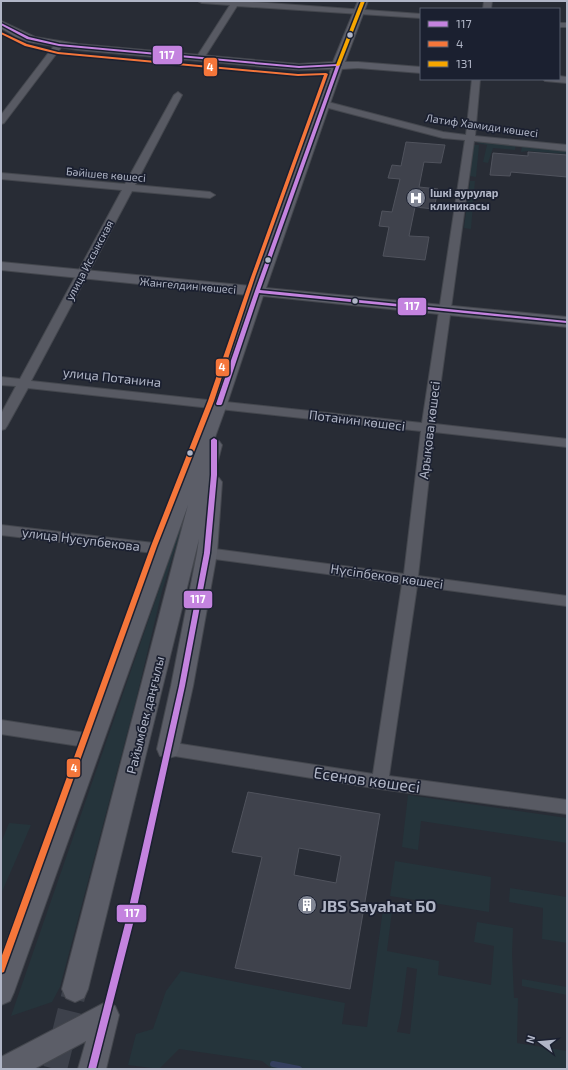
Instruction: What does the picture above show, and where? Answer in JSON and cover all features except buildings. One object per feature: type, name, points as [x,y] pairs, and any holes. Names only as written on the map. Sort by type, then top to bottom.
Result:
[{"type":"main road","name":"Райымбек даңғылы","points":[[1,992],[162,549],[220,404],[257,291],[338,65],[363,1]]},
{"type":"main road","points":[[1,24],[20,35],[58,45],[299,67],[338,65],[420,70]]},
{"type":"main road","points":[[299,67],[324,74],[332,82]]},
{"type":"main road","name":"Жангелдин көшесі","points":[[1,266],[567,322]]},
{"type":"main road","name":"Райымбек даңғылы","points":[[75,989],[214,440],[220,404]]},
{"type":"main road","name":"Райымбек даңғылы","points":[[168,749],[182,686],[207,553],[214,475],[214,440]]},
{"type":"main road","points":[[7,1069],[106,1015],[92,1069]]},
{"type":"street","points":[[202,1],[235,2],[420,16]]},
{"type":"street","points":[[200,58],[235,2]]},
{"type":"street","points":[[1,121],[58,45]]},
{"type":"street","name":"Арықова көшесі","points":[[380,782],[410,579],[428,428],[470,138],[476,80]]},
{"type":"street","name":"улица Иссыкская","points":[[1,426],[178,95]]},
{"type":"street","points":[[1,103],[15,102]]},
{"type":"street","name":"Латиф Хамиди көшесі","points":[[324,104],[436,133],[567,148]]},
{"type":"street","name":"Бәйішев көшесі","points":[[1,176],[210,195]]},
{"type":"street","name":"улица Потанина","points":[[1,381],[220,404]]},
{"type":"street","name":"Потанин көшесі","points":[[220,404],[567,443]]},
{"type":"street","name":"улица Нусупбекова","points":[[1,530],[162,549]]},
{"type":"street","name":"Нүсіпбеков көшесі","points":[[207,553],[567,601]]},
{"type":"street","points":[[1,727],[92,741]]},
{"type":"street","name":"Есенов көшесі","points":[[168,749],[380,782],[567,807]]},
{"type":"shaded area","points":[[478,141],[516,144],[515,150],[493,148],[488,163],[483,162],[487,145],[477,143]]},
{"type":"shaded area","points":[[474,145],[479,145],[476,177],[470,176]]},
{"type":"shaded area","points":[[522,146],[567,149],[567,154],[528,151],[521,152]]},
{"type":"shaded area","points":[[470,181],[475,181],[471,229],[464,228]]},
{"type":"shaded area","points":[[194,482],[196,482],[162,591],[136,700],[60,987],[52,1002],[11,1016],[159,590]]},
{"type":"shaded area","points":[[408,795],[567,818],[567,843],[421,821],[418,850],[402,847]]},
{"type":"shaded area","points":[[9,823],[31,825],[1,894],[1,843]]},
{"type":"shaded area","points":[[395,861],[491,877],[489,912],[390,896]]},
{"type":"shaded area","points":[[510,888],[567,897],[567,943],[542,939],[543,908],[509,902]]},
{"type":"shaded area","points":[[383,909],[392,911],[387,951],[439,961],[438,975],[491,985],[494,946],[474,942],[477,922],[513,928],[512,954],[514,998],[518,998],[517,1043],[567,1051],[567,1069],[272,1069],[262,1061],[179,1049],[159,1069],[128,1065],[136,1034],[153,1029],[166,991],[181,971],[345,1003],[342,1024],[367,1027]],"holes":[[[407,967],[417,969],[410,1034],[397,1032],[401,1014]]]},
{"type":"shaded area","points":[[522,979],[567,987],[567,995],[522,986]]},
{"type":"waterway","points":[[273,1064],[299,1069]]},
{"type":"tunnel","points":[[55,1069],[75,989]]},
{"type":"transit line","name":"131","points":[[338,65],[363,1]]},
{"type":"transit line","name":"117","points":[[1,24],[28,38],[59,45],[299,67],[338,65]]},
{"type":"transit line","name":"4","points":[[1,33],[26,45],[58,53],[298,75],[326,74],[253,277],[211,401],[154,546],[1,969]]},
{"type":"transit line","name":"117","points":[[219,404],[261,280],[338,65]]},
{"type":"transit line","name":"117","points":[[257,291],[567,322]]},
{"type":"transit line","name":"117","points":[[92,1069],[131,916],[182,686],[207,553],[214,475],[214,440]]},
{"type":"place","name":"Ішкі аурулар клиникасы","points":[[416,198]]},
{"type":"place","name":"JBS Sayahat БО","points":[[307,905]]}]
